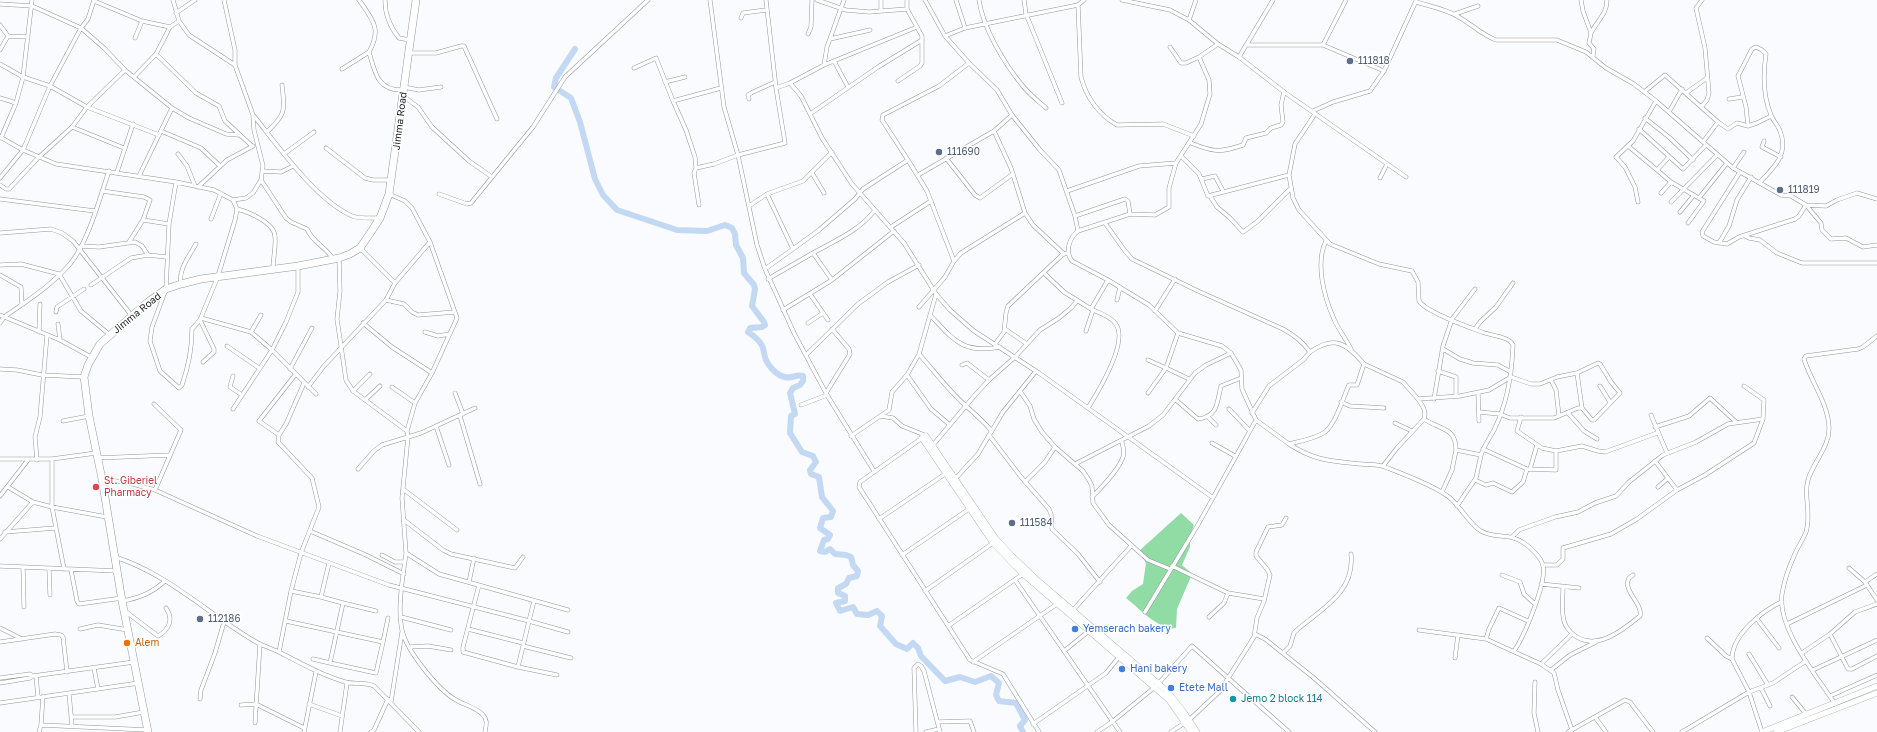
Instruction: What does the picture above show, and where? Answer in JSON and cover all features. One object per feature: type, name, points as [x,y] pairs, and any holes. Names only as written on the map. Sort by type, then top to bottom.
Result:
[{"type":"highway","name":"Jimma Road","points":[[148,731],[124,610],[102,479],[96,456],[89,416],[84,377],[91,357],[100,344],[166,289],[180,284],[218,276],[273,270],[336,258],[360,248],[380,218],[389,194],[410,53],[416,0]]},
{"type":"street","points":[[2,0],[0,4],[32,6],[81,28],[126,70],[172,108],[189,118],[226,134],[238,135]]},
{"type":"street","points":[[32,0],[23,77],[16,103],[1,137],[38,158],[56,164],[176,182],[221,193],[233,200],[237,209],[218,276],[200,319],[192,329],[193,338],[188,365],[182,386],[178,387],[160,371],[150,341],[152,327],[166,289],[166,257],[169,224],[176,182]]},
{"type":"street","points":[[1,175],[23,150],[50,86],[81,28],[88,19],[94,0],[142,21],[170,27]]},
{"type":"street","points":[[173,0],[179,21],[189,35],[235,65]]},
{"type":"street","points":[[176,13],[195,0]]},
{"type":"street","points":[[224,0],[235,50],[235,65],[253,115],[254,130],[258,143],[262,171],[261,180],[250,196],[233,200]]},
{"type":"street","points":[[342,69],[369,52],[375,40],[376,32],[370,17],[359,0]]},
{"type":"street","points":[[385,0],[385,10],[396,34],[400,38],[411,40]]},
{"type":"street","points":[[439,194],[469,204],[533,127],[565,77],[648,0]]},
{"type":"street","points":[[710,0],[724,108],[738,155],[764,269],[826,394],[874,471]]},
{"type":"street","points":[[696,168],[785,143],[775,82],[766,0]]},
{"type":"street","points":[[808,34],[811,27],[812,0]]},
{"type":"street","points":[[817,0],[840,8],[869,12],[907,9]]},
{"type":"street","points":[[824,65],[830,39],[844,0]]},
{"type":"street","points":[[881,0],[881,11]]},
{"type":"street","points":[[898,81],[921,65],[922,36],[907,9],[907,0]]},
{"type":"street","points":[[925,0],[945,36],[968,63],[997,90],[1012,115],[1040,150],[1059,170],[1067,190],[1078,231]]},
{"type":"street","points":[[956,0],[965,28]]},
{"type":"street","points":[[979,0],[986,23],[1002,57],[1022,86],[1046,108]]},
{"type":"street","points":[[1024,0],[1026,14],[1062,103]]},
{"type":"street","points":[[945,36],[965,28],[986,23],[1078,5],[1084,0]]},
{"type":"street","points":[[1122,0],[1170,10],[1189,20],[1218,44],[1239,56],[1284,92],[1406,177]]},
{"type":"street","points":[[1189,20],[1196,0]]},
{"type":"street","points":[[1239,56],[1273,0]]},
{"type":"street","points":[[1323,45],[1346,0]]},
{"type":"street","points":[[1581,0],[1583,11],[1591,33]]},
{"type":"street","points":[[1593,56],[1594,49],[1589,43],[1591,33],[1595,24],[1602,18],[1607,9],[1607,0]]},
{"type":"street","points":[[1701,107],[1708,96],[1705,48],[1696,8],[1702,0]]},
{"type":"street","points":[[1457,506],[1475,480],[1481,455],[1500,414],[1511,374],[1512,343],[1509,340],[1475,329],[1426,308],[1420,303],[1418,298],[1418,282],[1412,271],[1379,264],[1326,241],[1299,210],[1291,188],[1289,175],[1295,144],[1314,112],[1333,102],[1370,91],[1384,71],[1416,1],[1455,14],[1490,38],[1496,40],[1557,40],[1586,52],[1593,56],[1606,68],[1656,101],[1733,168],[1781,195],[1791,196],[1806,205],[1820,222],[1822,230],[1831,239],[1846,238],[1863,247],[1877,245]]},
{"type":"street","points":[[1078,5],[1081,77],[1094,105],[1117,125],[1163,124],[1194,136]]},
{"type":"street","points":[[1455,14],[1478,6]]},
{"type":"street","points":[[742,18],[743,13],[766,10]]},
{"type":"street","points":[[135,38],[142,21]]},
{"type":"street","points":[[134,76],[156,54],[170,27],[179,21]]},
{"type":"street","points":[[0,25],[8,36]]},
{"type":"street","points":[[776,88],[790,83],[824,65],[916,27]]},
{"type":"street","points":[[830,39],[870,30]]},
{"type":"street","points":[[8,36],[28,37]]},
{"type":"street","points":[[0,50],[8,36]]},
{"type":"street","points":[[810,114],[848,87],[922,40]]},
{"type":"street","points":[[1170,46],[1181,63],[1186,63],[1199,57],[1218,44]]},
{"type":"street","points":[[1246,45],[1323,45],[1384,71]]},
{"type":"street","points":[[410,53],[430,54],[464,46],[497,119]]},
{"type":"street","points":[[1748,126],[1738,76],[1752,49],[1759,48],[1766,54],[1764,83],[1771,116],[1780,131],[1783,143],[1781,157],[1760,182]]},
{"type":"street","points":[[369,52],[376,74],[383,85],[393,90],[404,91],[441,87]]},
{"type":"street","points":[[156,54],[196,92],[219,106],[225,120],[238,135],[252,146]]},
{"type":"street","points":[[996,344],[1005,329],[1008,306],[1066,253],[1078,231],[1130,214],[1150,216],[1169,207],[1169,188],[1176,163],[1191,143],[1207,109],[1210,94],[1209,80],[1199,57]]},
{"type":"street","points":[[634,68],[656,58],[686,130],[694,157],[696,168],[694,173],[699,205]]},
{"type":"street","points":[[834,61],[848,87]]},
{"type":"street","points":[[954,261],[931,201],[918,175],[882,120],[883,115],[939,86],[968,63]]},
{"type":"street","points":[[0,64],[23,77],[50,86],[87,107],[200,148],[220,166]]},
{"type":"street","points":[[0,185],[6,189],[9,189],[38,158],[72,127],[87,107],[126,70]]},
{"type":"street","points":[[1644,92],[1665,75],[1728,129],[1737,123],[1748,126],[1771,116]]},
{"type":"street","points":[[665,82],[685,77]]},
{"type":"street","points":[[1686,93],[1707,78]]},
{"type":"street","points":[[749,99],[748,95],[750,93],[775,82]]},
{"type":"street","points":[[790,83],[801,96],[822,138],[852,184],[893,229],[919,265],[935,293],[974,331],[1016,357],[1212,497]]},
{"type":"street","points":[[267,132],[279,120],[283,112],[284,104],[282,85]]},
{"type":"street","points":[[673,101],[721,88]]},
{"type":"street","points":[[1669,112],[1682,89]]},
{"type":"street","points":[[404,91],[418,107],[432,128],[469,160],[492,177]]},
{"type":"street","points":[[1191,143],[1211,151],[1231,149],[1243,145],[1246,138],[1266,133],[1271,128],[1281,125],[1283,122],[1281,105],[1284,92]]},
{"type":"street","points":[[1729,98],[1743,97]]},
{"type":"street","points":[[0,98],[16,103]]},
{"type":"street","points":[[1638,202],[1635,187],[1625,168],[1616,157],[1633,141],[1656,101]]},
{"type":"street","points":[[139,176],[172,108]]},
{"type":"street","points":[[253,115],[293,166],[317,191],[345,212],[358,217],[380,218]]},
{"type":"street","points":[[918,175],[994,131],[1012,115]]},
{"type":"street","points":[[1645,118],[1670,138],[1693,160]]},
{"type":"street","points":[[1703,142],[1718,122]]},
{"type":"street","points":[[117,172],[133,124]]},
{"type":"street","points":[[72,127],[124,148]]},
{"type":"street","points":[[1639,129],[1683,169],[1706,145]]},
{"type":"street","points":[[994,131],[1013,174],[1025,213],[1033,225],[1066,253],[1072,261],[1120,287],[1155,311],[1178,333],[1222,346],[1231,353],[1238,363],[1242,389],[1256,420],[1305,455],[1320,459],[1383,466],[1442,492],[1451,499],[1481,532],[1489,535],[1512,537],[1524,543],[1543,565],[1557,566],[1563,558],[1563,548],[1611,534],[1638,519],[1677,490],[1705,476],[1754,442],[1763,419],[1764,400],[1744,386]]},
{"type":"street","points":[[284,154],[314,132]]},
{"type":"street","points":[[1764,142],[1762,147],[1781,157]]},
{"type":"street","points":[[196,186],[220,166],[258,143]]},
{"type":"street","points":[[1628,146],[1671,182],[1704,202],[1688,223]]},
{"type":"street","points":[[326,148],[365,178],[373,180],[392,180]]},
{"type":"street","points":[[749,206],[768,194],[803,181],[832,152]]},
{"type":"street","points":[[1733,168],[1744,152]]},
{"type":"street","points":[[178,154],[187,166],[196,186]]},
{"type":"street","points":[[1671,202],[1717,155]]},
{"type":"street","points":[[1182,157],[1202,179],[1206,194],[1210,196],[1217,207],[1243,232],[1258,220],[1291,188]]},
{"type":"street","points":[[1657,170],[1669,157]]},
{"type":"street","points":[[946,158],[975,195],[980,198],[1013,174]]},
{"type":"street","points":[[764,269],[819,230],[874,181],[908,160]]},
{"type":"street","points":[[1067,190],[1139,166],[1176,163]]},
{"type":"street","points":[[1699,198],[1706,187],[1727,163]]},
{"type":"street","points":[[1380,178],[1387,164]]},
{"type":"street","points":[[262,171],[281,172],[293,166]]},
{"type":"street","points":[[0,322],[2,316],[38,294],[71,264],[80,248],[109,171]]},
{"type":"street","points":[[1740,172],[1702,232],[1703,236],[1719,243],[1727,244],[1745,236],[1794,219],[1799,216],[1806,205]]},
{"type":"street","points":[[812,173],[824,193]]},
{"type":"street","points":[[1210,196],[1223,191],[1289,175]]},
{"type":"street","points":[[1202,179],[1215,176],[1223,191]]},
{"type":"street","points":[[1719,243],[1729,226],[1737,200],[1751,177]]},
{"type":"street","points":[[261,180],[286,218],[291,222],[307,229],[312,238],[326,248],[336,258],[340,292],[337,319],[346,380],[353,391],[407,431]]},
{"type":"street","points":[[1661,193],[1671,182]]},
{"type":"street","points":[[102,191],[144,197],[150,200],[143,220],[128,242]]},
{"type":"street","points":[[211,219],[221,193]]},
{"type":"street","points":[[1806,205],[1826,206],[1837,200],[1857,193],[1877,199]]},
{"type":"street","points":[[371,732],[374,730],[390,700],[402,631],[402,589],[406,554],[403,489],[408,437],[407,431],[415,403],[432,373],[457,320],[430,242],[409,205],[389,194]]},
{"type":"street","points":[[768,194],[793,249]]},
{"type":"street","points":[[1680,212],[1694,195]]},
{"type":"street","points":[[0,199],[95,211]]},
{"type":"street","points":[[1075,216],[1125,199],[1128,201],[1130,214]]},
{"type":"street","points":[[783,310],[832,280],[893,229],[931,201]]},
{"type":"street","points":[[237,209],[250,212],[272,227],[276,237],[273,270]]},
{"type":"street","points":[[768,279],[854,231],[868,219],[875,210]]},
{"type":"street","points":[[919,307],[935,293],[946,277],[954,261],[970,246],[1025,213]]},
{"type":"street","points":[[143,220],[169,224]]},
{"type":"street","points":[[1105,223],[1132,259],[1283,329],[1295,336],[1310,352]]},
{"type":"street","points":[[0,233],[51,229],[62,233],[80,248],[101,278],[132,316]]},
{"type":"street","points":[[1745,236],[1760,240],[1777,253],[1802,263],[1876,263],[1877,268]]},
{"type":"street","points":[[1326,241],[1322,253],[1324,287],[1334,320],[1352,350],[1364,364],[1404,382],[1418,399],[1424,408],[1426,415],[1383,466]]},
{"type":"street","points":[[80,248],[99,247],[128,242],[139,244],[148,254]]},
{"type":"street","points":[[308,388],[324,366],[386,300],[395,283],[430,242]]},
{"type":"street","points":[[180,284],[179,278],[181,271],[196,244]]},
{"type":"street","points":[[360,248],[395,283]]},
{"type":"street","points":[[814,253],[832,280]]},
{"type":"street","points":[[91,286],[131,258],[148,254],[166,257]]},
{"type":"street","points":[[0,265],[21,264],[60,274],[81,312],[110,335]]},
{"type":"street","points":[[806,355],[853,308],[872,293],[919,265]]},
{"type":"street","points":[[233,409],[272,350],[297,297],[298,266]]},
{"type":"street","points":[[1044,273],[1064,292],[1077,301],[1111,319],[1116,324],[1119,333],[1117,345],[1108,371],[1088,408]]},
{"type":"street","points":[[0,275],[21,287],[22,305]]},
{"type":"street","points":[[1155,311],[1174,279]]},
{"type":"street","points":[[1086,331],[1092,310],[1108,280]]},
{"type":"street","points":[[1475,329],[1480,322],[1496,307],[1513,283]]},
{"type":"street","points":[[1118,300],[1120,287]]},
{"type":"street","points":[[1434,399],[1443,349],[1452,320],[1476,289]]},
{"type":"street","points":[[56,312],[57,307],[84,290]]},
{"type":"street","points":[[851,436],[889,409],[892,392],[907,375],[919,354],[935,293]]},
{"type":"street","points":[[810,294],[828,320]]},
{"type":"street","points":[[386,300],[404,304],[412,312],[418,315],[455,312]]},
{"type":"street","points":[[933,445],[989,380],[1016,357],[1040,330],[1059,318],[1077,301]]},
{"type":"street","points":[[39,332],[40,304]]},
{"type":"street","points":[[808,323],[823,313]]},
{"type":"street","points":[[251,332],[262,315]]},
{"type":"street","points":[[930,315],[953,340],[962,345],[984,349],[1001,347]]},
{"type":"street","points":[[2,316],[60,340],[91,357]]},
{"type":"street","points":[[200,319],[251,332],[272,350],[295,375],[316,394]]},
{"type":"street","points":[[200,319],[214,349],[214,352],[203,362]]},
{"type":"street","points":[[363,323],[392,347],[432,373]]},
{"type":"street","points":[[58,324],[60,340]]},
{"type":"street","points":[[290,369],[312,328]]},
{"type":"street","points":[[801,405],[826,394],[850,354],[849,350],[832,329]]},
{"type":"street","points":[[1005,329],[1027,344]]},
{"type":"street","points":[[425,332],[438,336],[450,334]]},
{"type":"street","points":[[1148,394],[1166,368],[1178,333]]},
{"type":"street","points":[[37,460],[35,437],[40,417],[42,375],[47,335]]},
{"type":"street","points":[[1837,709],[1834,702],[1792,639],[1781,602],[1782,593],[1794,556],[1803,538],[1809,520],[1807,482],[1826,444],[1829,428],[1825,408],[1811,378],[1804,358],[1819,354],[1858,349],[1877,336]]},
{"type":"street","points":[[1252,413],[1269,386],[1310,352],[1330,342],[1341,344],[1352,350]]},
{"type":"street","points":[[228,346],[260,368]]},
{"type":"street","points":[[1443,349],[1460,359],[1473,363],[1498,365],[1511,374],[1536,385],[1557,377],[1577,373],[1596,364],[1600,364],[1611,382],[1620,392],[1594,420],[1592,420],[1582,408],[1577,373]]},
{"type":"street","points":[[1075,464],[1122,442],[1149,426],[1163,415],[1176,400],[1189,379],[1206,366],[1231,353]]},
{"type":"street","points":[[919,354],[966,406],[978,415],[991,430]]},
{"type":"street","points":[[1148,360],[1189,379]]},
{"type":"street","points":[[962,365],[968,363],[989,380]]},
{"type":"street","points":[[1289,444],[1314,437],[1325,432],[1332,424],[1349,385],[1357,385],[1364,364]]},
{"type":"street","points":[[0,369],[17,370],[42,375],[84,377]]},
{"type":"street","points":[[956,478],[978,454],[991,430],[1009,403],[1020,392],[1036,371]]},
{"type":"street","points":[[1438,371],[1456,377],[1456,396]]},
{"type":"street","points":[[353,391],[370,374]]},
{"type":"street","points":[[1418,399],[1434,399],[1489,390],[1511,374]]},
{"type":"street","points":[[279,435],[259,421],[295,375]]},
{"type":"street","points":[[907,375],[931,409],[950,425]]},
{"type":"street","points":[[233,376],[230,387],[242,395]]},
{"type":"street","points":[[1176,400],[1198,419],[1207,416],[1212,414],[1219,403],[1221,386],[1241,378]]},
{"type":"street","points":[[1552,380],[1556,390],[1559,416]]},
{"type":"street","points":[[279,652],[291,591],[301,553],[318,507],[312,478],[278,442],[279,435],[286,424],[304,383]]},
{"type":"street","points":[[366,400],[380,386]]},
{"type":"street","points":[[1600,386],[1610,402]]},
{"type":"street","points":[[392,387],[415,403]]},
{"type":"street","points":[[455,392],[480,484]]},
{"type":"street","points":[[1020,392],[1030,406],[1037,426],[1055,447],[1075,464],[1089,480],[1093,489],[1093,503],[1109,525],[1131,546],[1151,562],[1171,568],[1228,593],[1264,600]]},
{"type":"street","points":[[1478,392],[1479,421]]},
{"type":"street","points":[[1655,427],[1689,416],[1710,398],[1736,422]]},
{"type":"street","points":[[1341,402],[1350,406],[1384,408]]},
{"type":"street","points":[[154,404],[180,429],[155,490]]},
{"type":"street","points":[[358,469],[374,451],[382,445],[436,426],[475,408]]},
{"type":"street","points":[[1479,412],[1500,414],[1510,418],[1559,416],[1578,408],[1582,408]]},
{"type":"street","points":[[1229,409],[1249,430]]},
{"type":"street","points":[[1568,413],[1584,430],[1597,439]]},
{"type":"street","points":[[1651,415],[1657,433],[1667,453]]},
{"type":"street","points":[[63,421],[89,416]]},
{"type":"street","points":[[881,416],[893,418],[902,426],[923,436],[933,445],[956,478],[993,543],[1023,574],[1057,604],[1081,620],[1179,704],[1191,732]]},
{"type":"street","points":[[1207,416],[1216,425]]},
{"type":"street","points":[[1521,417],[1517,431],[1537,445],[1556,451],[1582,446],[1606,452],[1657,433]]},
{"type":"street","points":[[1424,419],[1453,434],[1456,439],[1456,450],[1452,470],[1442,492]]},
{"type":"street","points":[[1512,537],[1519,530],[1555,517],[1578,512],[1595,503],[1616,496],[1654,461],[1667,453],[1696,442],[1728,424],[1763,419]]},
{"type":"street","points":[[1145,612],[1199,523],[1249,430],[1256,420]]},
{"type":"street","points":[[1395,423],[1412,431]]},
{"type":"street","points":[[436,426],[448,465]]},
{"type":"street","points":[[989,435],[1025,482],[1049,509],[1052,528],[1078,554],[1100,582]]},
{"type":"street","points":[[923,436],[874,471],[858,485],[972,662],[1003,674],[1039,732]]},
{"type":"street","points":[[923,436],[945,474],[970,510],[988,532],[1012,556],[1073,610],[1090,631],[1119,657],[1157,685]]},
{"type":"street","points":[[1092,498],[1105,484],[1122,459],[1124,451],[1122,442]]},
{"type":"street","points":[[1212,443],[1236,456]]},
{"type":"street","points":[[1475,480],[1486,485],[1493,483],[1512,492],[1523,482],[1537,445]]},
{"type":"street","points":[[1025,482],[1045,462],[1055,447]]},
{"type":"street","points":[[1456,450],[1481,455]]},
{"type":"street","points":[[1483,450],[1528,469],[1556,470],[1556,451]]},
{"type":"street","points":[[0,459],[52,460],[96,456],[170,455]]},
{"type":"street","points":[[0,496],[28,460]]},
{"type":"street","points":[[52,460],[52,507],[64,569]]},
{"type":"street","points":[[1654,461],[1677,490]]},
{"type":"street","points":[[879,519],[945,474]]},
{"type":"street","points":[[102,479],[129,483],[155,490],[257,536],[402,589],[568,632]]},
{"type":"street","points":[[1658,487],[1667,479]]},
{"type":"street","points":[[8,487],[32,502],[108,517]]},
{"type":"street","points":[[403,489],[456,530]]},
{"type":"street","points":[[0,539],[32,502]]},
{"type":"street","points":[[902,555],[970,510]]},
{"type":"street","points":[[1171,732],[1187,721],[1220,691],[1255,634],[1257,618],[1268,584],[1269,572],[1256,556],[1256,552],[1268,527],[1282,525],[1286,518]]},
{"type":"street","points":[[404,520],[447,552],[515,568],[524,557]]},
{"type":"street","points":[[5,532],[56,528]]},
{"type":"street","points":[[310,531],[366,555],[404,574]]},
{"type":"street","points":[[925,591],[993,543]]},
{"type":"street","points":[[1073,610],[1100,582],[1131,546]]},
{"type":"street","points":[[406,554],[440,574],[568,610]]},
{"type":"street","points":[[1283,653],[1290,646],[1298,629],[1324,610],[1345,585],[1352,568],[1351,554]]},
{"type":"street","points":[[382,555],[395,562],[405,562]]},
{"type":"street","points":[[115,557],[131,562],[165,581],[224,622],[260,644],[279,652],[316,672],[347,683],[365,682],[374,686],[390,700],[419,732]]},
{"type":"street","points":[[469,582],[474,558]]},
{"type":"street","points":[[322,597],[329,563]]},
{"type":"street","points":[[1514,651],[1536,604],[1541,584],[1543,565]]},
{"type":"street","points":[[0,566],[117,571]]},
{"type":"street","points":[[23,567],[24,607]]},
{"type":"street","points":[[1849,568],[1866,584],[1877,600]]},
{"type":"street","points":[[49,569],[50,595]]},
{"type":"street","points":[[71,570],[77,601],[79,604],[140,597],[158,588],[165,581]]},
{"type":"street","points":[[948,626],[1023,574]]},
{"type":"street","points":[[1787,624],[1866,584],[1877,574]]},
{"type":"street","points":[[1551,670],[1570,656],[1618,632],[1640,616],[1639,608],[1627,585],[1629,578],[1633,575]]},
{"type":"street","points":[[1502,576],[1520,582],[1524,594],[1536,604]]},
{"type":"street","points":[[1016,580],[1087,686],[1120,732]]},
{"type":"street","points":[[1541,584],[1578,588]]},
{"type":"street","points":[[479,585],[462,650],[465,654],[557,675]]},
{"type":"street","points":[[1563,587],[1564,622],[1572,634],[1578,638],[1589,641],[1598,641]]},
{"type":"street","points":[[291,591],[322,597],[376,611]]},
{"type":"street","points":[[1209,617],[1224,603],[1228,593]]},
{"type":"street","points":[[518,667],[534,601]]},
{"type":"street","points":[[1732,659],[1736,642],[1757,619],[1772,606],[1781,602]]},
{"type":"street","points":[[330,662],[343,603]]},
{"type":"street","points":[[972,662],[1057,604]]},
{"type":"street","points":[[1802,653],[1830,634],[1855,612],[1877,604]]},
{"type":"street","points":[[124,610],[158,636],[167,629],[170,621],[170,615],[166,608]]},
{"type":"street","points":[[1486,639],[1499,608],[1528,621]]},
{"type":"street","points":[[401,617],[451,630]]},
{"type":"street","points":[[313,659],[376,673],[388,618]]},
{"type":"street","points":[[1757,619],[1779,648]]},
{"type":"street","points":[[286,621],[383,642]]},
{"type":"street","points":[[200,699],[224,622]]},
{"type":"street","points":[[80,628],[98,625],[128,630]]},
{"type":"street","points":[[0,628],[22,639]]},
{"type":"street","points":[[468,629],[571,658]]},
{"type":"street","points":[[1419,630],[1486,639],[1514,651],[1551,670],[1554,673],[1570,731],[1625,700],[1630,702],[1653,732]]},
{"type":"street","points":[[402,631],[410,647],[441,689],[455,700],[483,714],[486,722],[485,732]]},
{"type":"street","points":[[1064,651],[1090,631]]},
{"type":"street","points":[[0,642],[55,634],[62,635],[67,672]]},
{"type":"street","points":[[1255,634],[1265,639],[1283,653],[1375,732]]},
{"type":"street","points":[[1541,664],[1572,634]]},
{"type":"street","points":[[1830,634],[1850,669],[1877,656]]},
{"type":"street","points":[[1455,658],[1458,635]]},
{"type":"street","points":[[1707,638],[1726,656],[1732,659],[1749,692],[1762,732],[1877,686]]},
{"type":"street","points":[[1813,670],[1842,655],[1877,640]]},
{"type":"street","points":[[255,723],[260,644]]},
{"type":"street","points":[[410,647],[428,646],[451,650]]},
{"type":"street","points":[[1097,732],[1112,722],[1157,685],[1192,646],[1289,732]]},
{"type":"street","points":[[1749,654],[1768,685]]},
{"type":"street","points":[[1033,724],[1106,673],[1119,657]]},
{"type":"street","points":[[1682,732],[1749,692],[1768,685],[1806,661]]},
{"type":"street","points":[[0,683],[35,676],[134,662]]},
{"type":"street","points":[[916,732],[914,668],[916,665],[920,664],[924,671],[938,722],[939,731],[926,732]]},
{"type":"street","points":[[94,668],[98,689]]},
{"type":"street","points":[[241,705],[256,704],[304,730],[316,672]]},
{"type":"street","points":[[0,678],[30,674],[35,676]]},
{"type":"street","points":[[1830,696],[1877,675]]},
{"type":"street","points":[[35,676],[38,697]]},
{"type":"street","points":[[1535,682],[1535,718],[1538,732]]},
{"type":"street","points":[[0,703],[139,683]]},
{"type":"street","points":[[340,732],[347,683]]},
{"type":"street","points":[[1761,688],[1770,706]]},
{"type":"street","points":[[69,693],[71,717],[69,732]]},
{"type":"street","points":[[1776,732],[1877,693]]},
{"type":"street","points":[[39,732],[41,725],[43,696]]},
{"type":"street","points":[[1792,697],[1806,714]]},
{"type":"street","points":[[309,704],[342,716]]},
{"type":"street","points":[[71,717],[115,717],[144,712]]},
{"type":"street","points":[[1595,716],[1606,732]]},
{"type":"street","points":[[938,722],[970,721],[974,732]]},
{"type":"street","points":[[1187,721],[1197,732]]},
{"type":"street","points":[[41,725],[148,731]]},
{"type":"green space","points":[[1181,513],[1194,525],[1190,536],[1190,547],[1182,565],[1192,574],[1177,609],[1176,628],[1169,628],[1156,622],[1126,598],[1132,591],[1143,584],[1146,563],[1139,551]]},
{"type":"waterway","points":[[575,49],[556,78],[554,87],[571,98],[580,122],[595,179],[603,195],[617,210],[677,230],[707,231],[725,225],[732,228],[735,234],[736,245],[743,258],[744,273],[754,285],[755,289],[752,306],[765,325],[762,327],[750,328],[748,332],[761,343],[766,360],[770,367],[776,372],[787,377],[803,376],[803,381],[800,385],[793,388],[790,393],[795,414],[791,416],[790,433],[802,452],[813,456],[816,462],[810,470],[811,474],[819,477],[822,497],[833,511],[831,517],[823,518],[820,528],[830,535],[828,539],[824,540],[820,551],[825,552],[830,549],[835,554],[851,557],[853,565],[858,571],[857,576],[849,578],[846,584],[838,588],[838,593],[845,596],[845,601],[836,603],[840,611],[853,607],[857,614],[868,615],[877,611],[882,616],[880,626],[896,644],[907,649],[913,643],[918,648],[921,656],[945,681],[960,677],[975,682],[991,676],[999,683],[996,695],[999,701],[1016,703],[1025,720],[1020,726],[1023,732]]},
{"type":"place","name":"111818","points":[[1350,61]]},
{"type":"place","name":"111690","points":[[939,152]]},
{"type":"place","name":"111819","points":[[1780,190]]},
{"type":"place","name":"St. Giberiel Pharmacy","points":[[96,487]]},
{"type":"place","name":"111584","points":[[1012,523]]},
{"type":"place","name":"112186","points":[[200,619]]},
{"type":"place","name":"Yemserach bakery","points":[[1075,629]]},
{"type":"place","name":"Alem","points":[[127,643]]},
{"type":"place","name":"Hani bakery","points":[[1122,669]]},
{"type":"place","name":"Etete Mall","points":[[1171,688]]},
{"type":"place","name":"Jemo 2 block 114","points":[[1233,699]]}]
